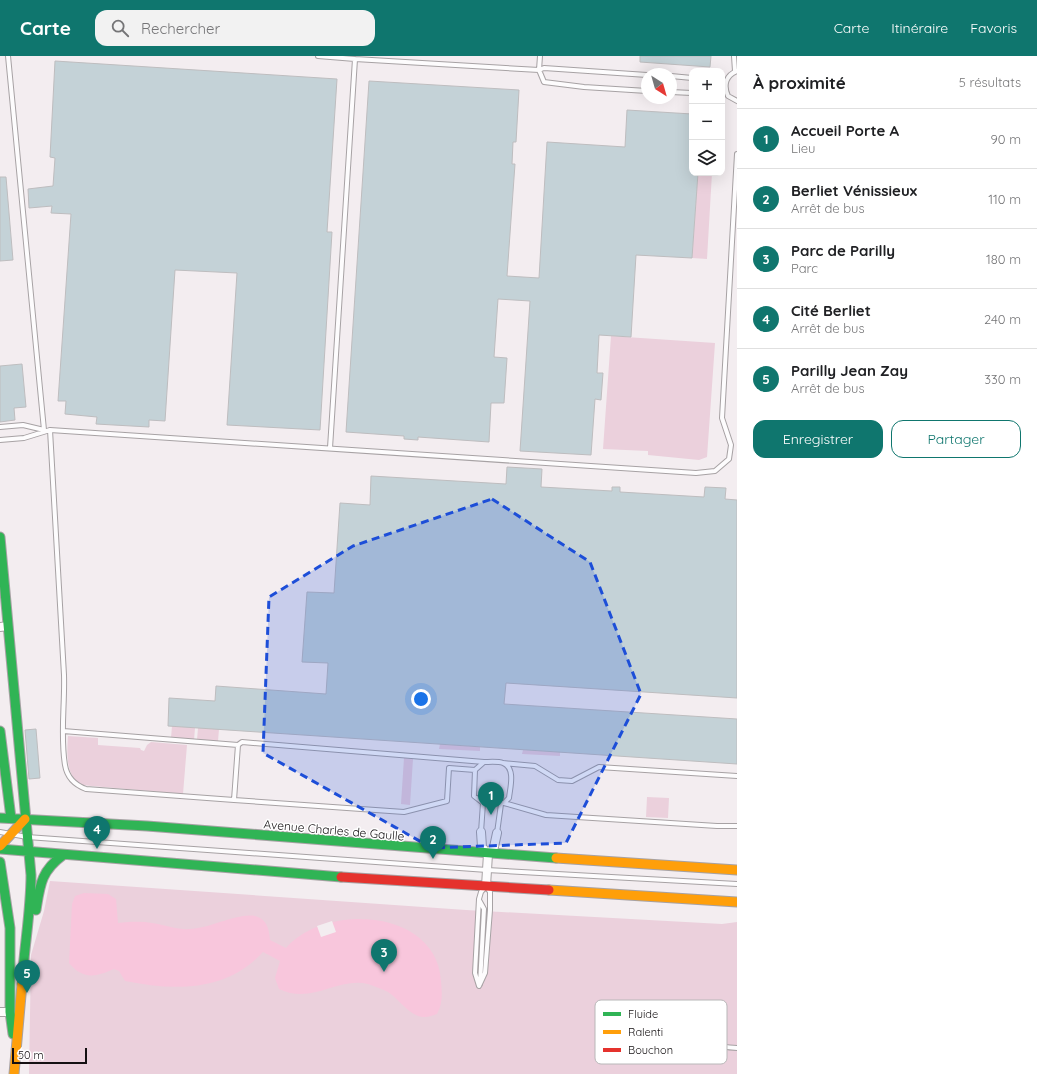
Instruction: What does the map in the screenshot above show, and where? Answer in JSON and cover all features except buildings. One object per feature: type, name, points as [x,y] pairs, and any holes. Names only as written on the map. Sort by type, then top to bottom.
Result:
[{"type":"main road","points":[[0,537],[4,627],[26,804],[31,897],[24,945],[20,1013],[15,1051],[14,1074]]},
{"type":"main road","points":[[0,731],[11,818]]},
{"type":"main road","name":"Avenue Charles de Gaulle","points":[[0,818],[147,826],[488,854],[737,870]]},
{"type":"main road","points":[[0,847],[26,819]]},
{"type":"main road","points":[[0,839],[12,834]]},
{"type":"main road","points":[[0,847],[28,852],[198,864],[328,876],[737,902]]},
{"type":"main road","points":[[24,945],[36,911],[41,879],[47,868],[63,855]]},
{"type":"main road","points":[[0,862],[10,928],[10,1012],[15,1051]]},
{"type":"street","points":[[481,832],[482,847],[488,854]]},
{"type":"street","points":[[486,886],[488,854],[494,847],[497,833]]},
{"type":"street","points":[[0,1012],[10,1012]]},
{"type":"lane","points":[[8,56],[44,430]]},
{"type":"lane","points":[[318,56],[539,70],[544,68],[641,75]]},
{"type":"lane","points":[[540,56],[539,70],[544,82],[584,87],[641,91]]},
{"type":"lane","points":[[725,79],[736,71],[734,56]]},
{"type":"lane","points":[[330,448],[355,59]]},
{"type":"lane","points":[[677,77],[689,78]]},
{"type":"lane","points":[[725,88],[728,96]]},
{"type":"lane","points":[[677,93],[689,94]]},
{"type":"lane","points":[[725,96],[737,101]]},
{"type":"lane","points":[[0,426],[22,424],[44,430],[696,473],[715,471],[729,460],[731,445],[722,418],[737,154]]},
{"type":"lane","points":[[0,440],[24,438],[44,430]]},
{"type":"lane","points":[[50,430],[57,575],[64,676],[65,765],[72,782],[86,789],[404,812],[447,801],[449,768],[475,770],[484,762]]},
{"type":"lane","points":[[64,732],[238,746]]},
{"type":"lane","points":[[234,800],[238,746],[242,742],[535,766],[558,780],[572,781],[599,767],[737,776]]},
{"type":"lane","points":[[497,833],[503,804],[509,798],[511,772],[504,763]]},
{"type":"lane","points":[[475,770],[474,796],[483,803],[503,804],[546,815],[737,826]]},
{"type":"lane","points":[[481,832],[483,803]]},
{"type":"lane","points":[[0,832],[27,837],[487,870],[737,884]]},
{"type":"lane","points":[[486,886],[490,892],[486,973],[479,986],[475,973],[479,900],[481,892],[486,886]]},
{"type":"lane","points":[[479,900],[484,909]]},
{"type":"lane","points":[[479,986],[484,909],[490,900]]},
{"type":"lane","points":[[727,1047],[737,1048]]},
{"type":"highlighted area","points":[[492,499],[590,562],[641,694],[566,843],[432,848],[263,753],[269,597],[353,546]]},
{"type":"shaded area","points":[[698,176],[712,176],[707,259],[692,258]]},
{"type":"shaded area","points":[[611,336],[715,343],[707,457],[699,460],[648,455],[648,451],[603,449]]},
{"type":"shaded area","points":[[172,726],[195,728],[194,740],[171,738]]},
{"type":"shaded area","points":[[198,728],[219,729],[218,741],[197,740]]},
{"type":"shaded area","points":[[68,736],[98,738],[98,745],[140,748],[144,751],[147,745],[151,742],[187,745],[183,794],[81,785],[72,775],[68,763]]},
{"type":"shaded area","points":[[440,744],[480,747],[480,751],[439,749]]},
{"type":"shaded area","points":[[523,750],[560,752],[560,756],[522,754]]},
{"type":"shaded area","points":[[404,758],[413,759],[410,805],[401,804]]},
{"type":"shaded area","points":[[647,797],[669,798],[668,818],[646,817]]},
{"type":"shaded area","points":[[50,881],[466,910],[722,924],[737,922],[737,1074],[29,1074],[31,955],[44,911]]},
{"type":"shaded area","points":[[84,893],[108,894],[116,899],[118,923],[144,922],[176,928],[191,929],[240,917],[259,917],[267,925],[270,940],[286,948],[304,933],[327,924],[352,919],[377,920],[401,927],[421,939],[435,957],[441,981],[442,994],[440,1006],[437,1014],[426,1017],[420,1016],[410,1011],[388,992],[368,984],[357,983],[346,984],[313,993],[291,993],[279,989],[275,978],[280,961],[263,952],[233,975],[199,985],[181,987],[162,986],[125,981],[119,971],[114,969],[96,975],[85,974],[79,972],[69,963],[72,904],[75,896]]},
{"type":"pier","points":[[332,921],[336,932],[321,937],[317,926]]},
{"type":"traffic: fast","points":[[0,537],[31,875],[30,902],[22,984]]},
{"type":"traffic: fast","points":[[0,731],[11,818]]},
{"type":"traffic: fast","points":[[0,818],[147,826],[556,858]]},
{"type":"traffic: fast","points":[[0,849],[341,877]]},
{"type":"traffic: fast","points":[[36,910],[40,886],[43,879],[50,867],[63,855]]},
{"type":"traffic: fast","points":[[0,862],[10,928],[10,1012],[13,1034]]},
{"type":"traffic: slow","points":[[0,846],[25,819]]},
{"type":"traffic: slow","points":[[556,858],[737,870]]},
{"type":"traffic: slow","points":[[549,890],[737,902]]},
{"type":"traffic: slow","points":[[14,1074],[22,984]]},
{"type":"traffic: jam","points":[[341,877],[549,890]]},
{"type":"place","name":"Accueil Porte A","points":[[491,815]]},
{"type":"place","name":"Cité Berliet","points":[[97,849]]},
{"type":"place","name":"Berliet Vénissieux","points":[[433,859]]},
{"type":"place","name":"Parc de Parilly","points":[[384,972]]},
{"type":"place","name":"Parilly Jean Zay","points":[[27,993]]}]
